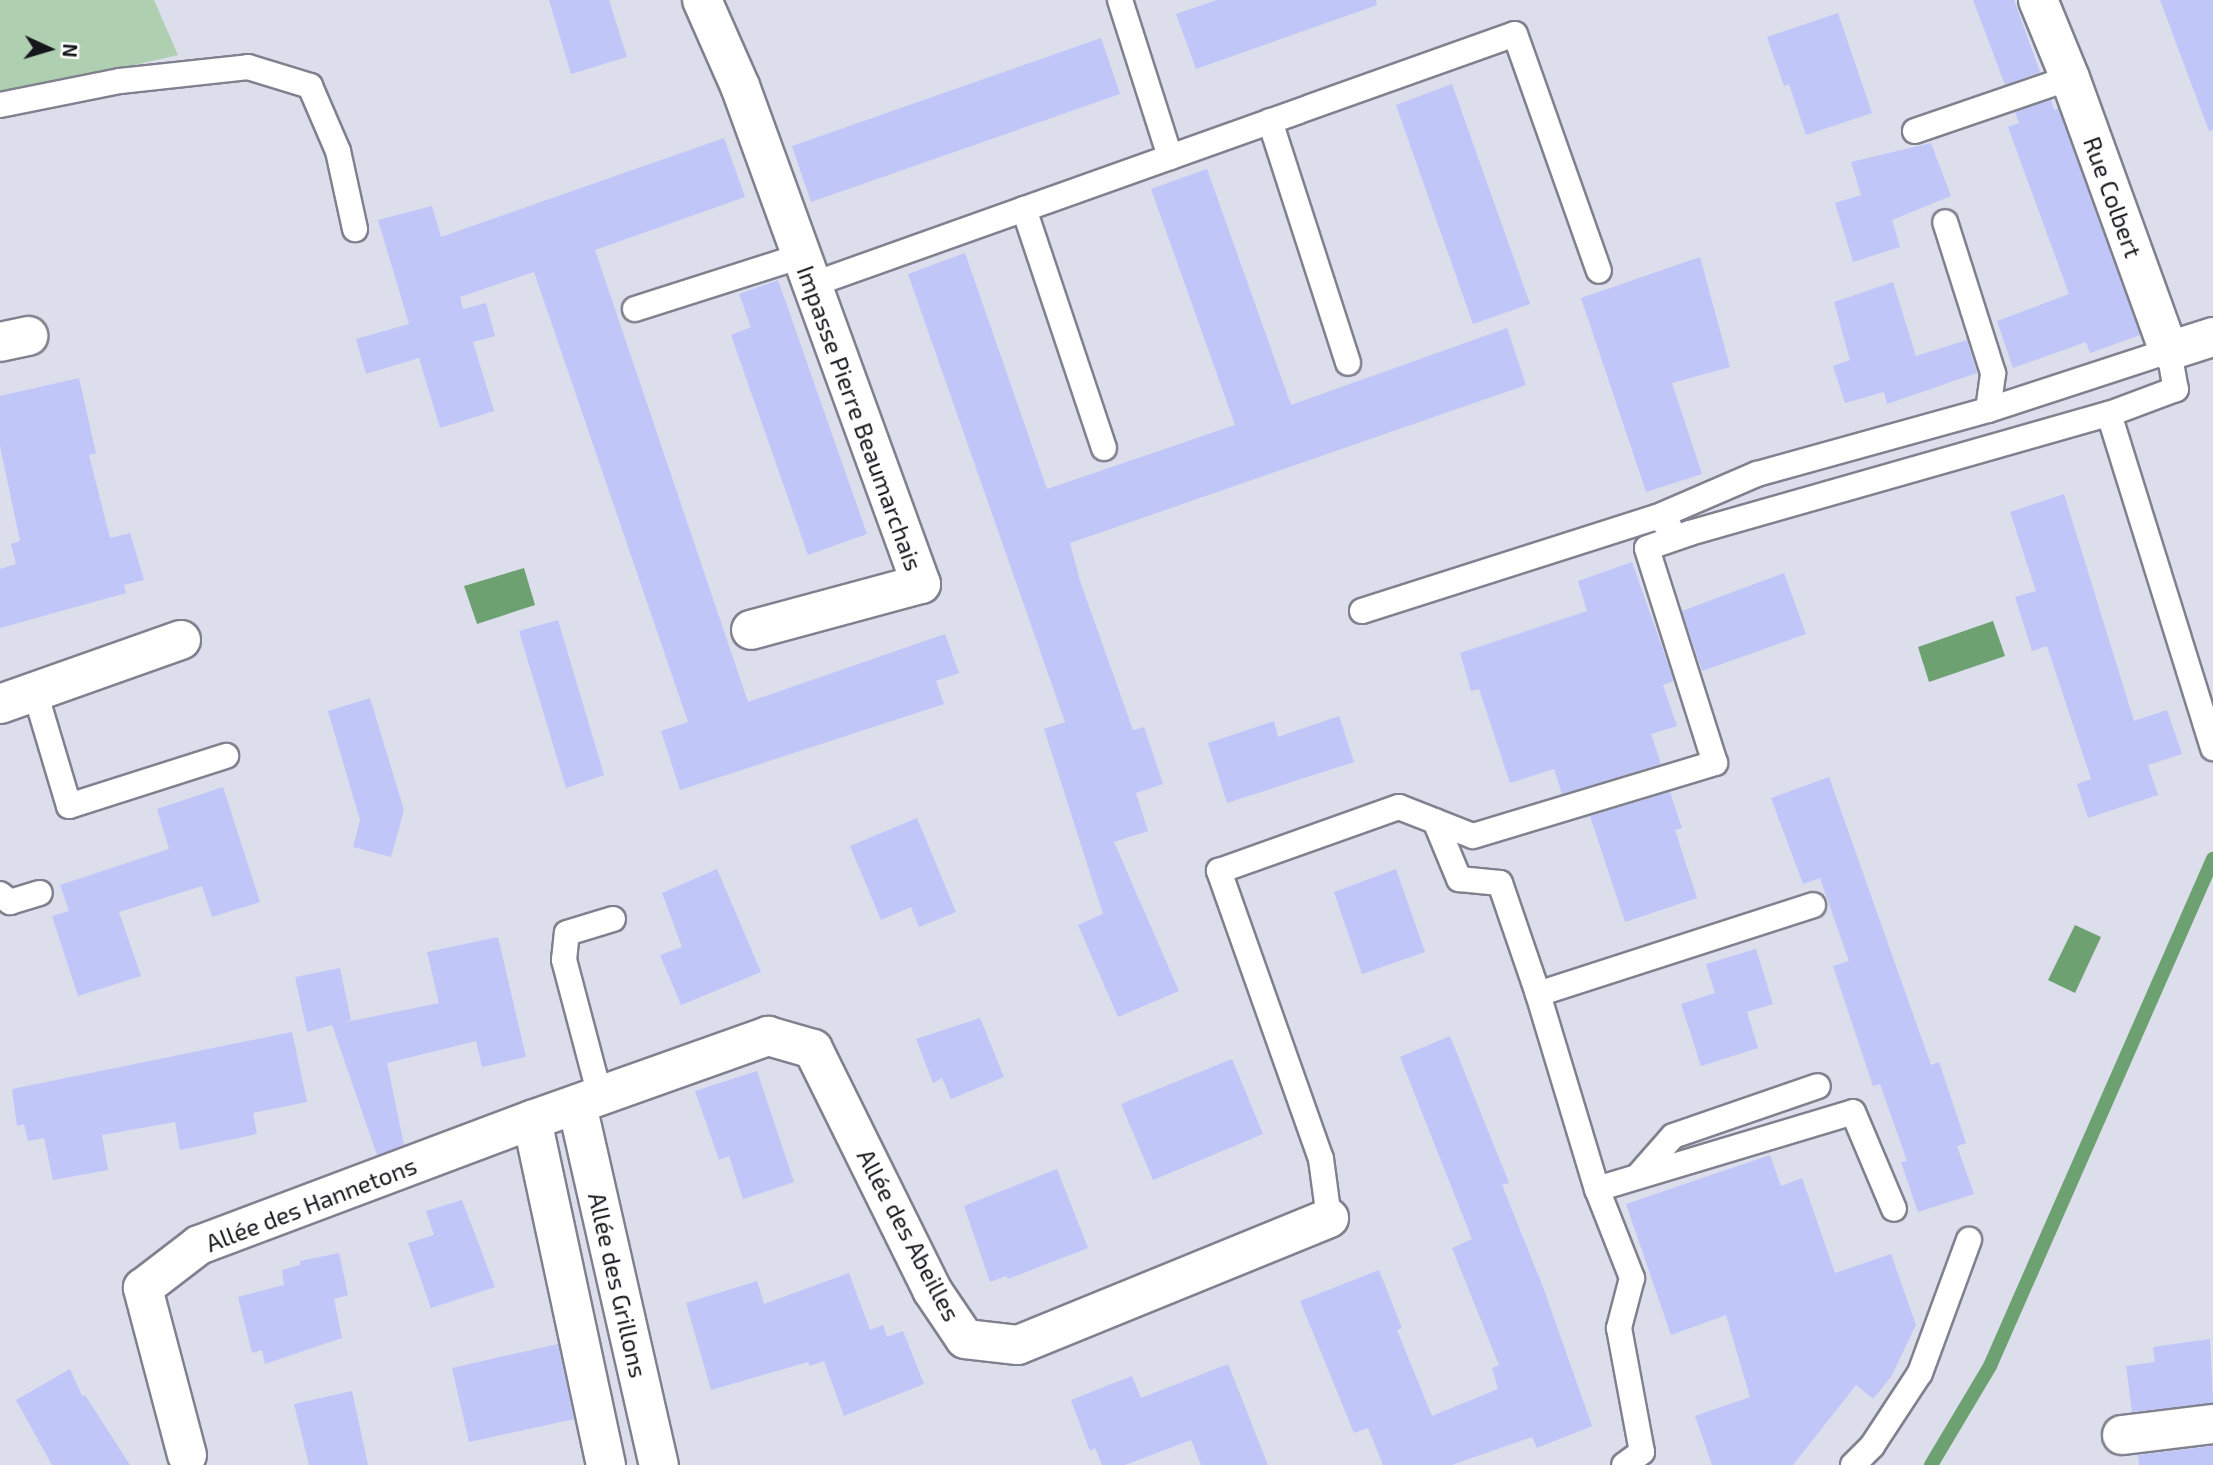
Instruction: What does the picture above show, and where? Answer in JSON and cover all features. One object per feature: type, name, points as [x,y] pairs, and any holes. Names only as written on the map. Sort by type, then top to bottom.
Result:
[{"type":"street","name":"Impasse Pierre Beaumarchais","points":[[702,0],[740,86],[921,584],[751,631]]},
{"type":"street","name":"Rue Colbert","points":[[2038,0],[2070,79],[2169,351]]},
{"type":"street","points":[[2169,351],[2213,337]]},
{"type":"street","points":[[0,704],[181,640]]},
{"type":"street","name":"Allée des Abeilles","points":[[532,1120],[768,1036],[813,1049],[932,1290],[965,1339],[1018,1345],[1329,1219]]},
{"type":"street","name":"Allée des Grillons","points":[[589,1100],[659,1465]]},
{"type":"street","name":"Allée des Grillons","points":[[532,1120],[606,1465]]},
{"type":"street","name":"Allée des Hannetons","points":[[187,1455],[143,1288],[199,1245],[532,1120]]},
{"type":"street","points":[[2122,1435],[2213,1424]]},
{"type":"lane","points":[[1120,0],[1170,157]]},
{"type":"lane","points":[[635,309],[806,271],[1024,209],[1515,34],[1599,271]]},
{"type":"lane","points":[[0,105],[120,82],[248,67],[310,86],[338,150],[355,229]]},
{"type":"lane","points":[[1915,131],[2070,79]]},
{"type":"lane","points":[[1270,121],[1348,363]]},
{"type":"lane","points":[[1024,209],[1104,448]]},
{"type":"lane","points":[[1945,222],[1993,373],[1988,410]]},
{"type":"lane","points":[[1329,1219],[1321,1160],[1219,871],[1399,807],[1473,836],[1715,763],[1647,548],[2109,414],[2176,389],[2169,351],[1988,410],[1757,474],[1657,517],[1362,611]]},
{"type":"lane","points":[[2109,414],[2213,748]]},
{"type":"lane","points":[[1657,517],[1682,536]]},
{"type":"lane","points":[[36,692],[69,806],[226,756]]},
{"type":"lane","points":[[1435,821],[1459,879],[1500,883],[1538,994],[1597,1189],[1632,1278],[1619,1328],[1638,1461]]},
{"type":"lane","points":[[0,894],[9,902],[40,893]]},
{"type":"lane","points":[[1538,994],[1813,905]]},
{"type":"lane","points":[[589,1100],[564,960],[567,933],[613,919]]},
{"type":"lane","points":[[1637,1176],[1673,1136],[1818,1086]]},
{"type":"lane","points":[[1597,1189],[1853,1112],[1895,1209]]},
{"type":"lane","points":[[1853,1465],[1871,1446],[1920,1373],[1969,1240]]},
{"type":"shaded area","points":[[0,0],[154,0],[178,55],[0,96]]},
{"type":"shaded area","points":[[524,568],[535,605],[477,624],[464,586]]},
{"type":"shaded area","points":[[1993,621],[2005,656],[1929,682],[1918,647]]},
{"type":"shaded area","points":[[2075,925],[2101,937],[2075,993],[2048,980]]},
{"type":"building","points":[[549,0],[609,0],[627,57],[571,74]]},
{"type":"building","points":[[1217,0],[1376,0],[1377,5],[1196,69],[1176,14]]},
{"type":"building","points":[[1973,0],[2014,0],[2040,72],[2005,85]]},
{"type":"building","points":[[2160,0],[2213,0],[2213,130],[2209,131]]},
{"type":"building","points":[[1838,13],[1872,113],[1806,135],[1789,84],[1784,86],[1767,37]]},
{"type":"building","points":[[1101,38],[1120,94],[811,202],[792,146]]},
{"type":"building","points":[[1452,84],[1530,304],[1473,324],[1396,105]]},
{"type":"building","points":[[2051,100],[2054,110],[2058,108],[2140,335],[2090,353],[2086,342],[2013,368],[1997,321],[2069,294],[2008,127],[2019,123],[2015,112]]},
{"type":"building","points":[[724,138],[745,197],[595,250],[748,702],[945,634],[959,673],[936,681],[944,704],[680,790],[661,731],[688,722],[534,272],[460,297],[463,309],[486,303],[495,336],[473,342],[494,411],[440,428],[419,358],[366,374],[356,339],[409,324],[378,220],[432,206],[441,237]]},
{"type":"building","points":[[1931,143],[1951,196],[1892,220],[1900,247],[1853,262],[1835,203],[1861,195],[1851,162]]},
{"type":"building","points":[[1207,169],[1291,405],[1507,328],[1526,385],[1070,543],[1080,581],[1133,730],[1144,727],[1163,784],[1136,793],[1148,831],[1114,842],[1179,991],[1118,1017],[1078,925],[1103,914],[1044,729],[1065,722],[908,274],[965,253],[1047,489],[1235,425],[1151,189]]},
{"type":"building","points":[[1700,257],[1730,367],[1672,383],[1702,474],[1646,492],[1581,298]]},
{"type":"building","points":[[778,280],[867,534],[808,555],[731,335],[751,327],[739,294]]},
{"type":"building","points":[[1893,282],[1916,356],[1967,340],[1977,373],[1887,404],[1884,392],[1845,403],[1833,366],[1850,360],[1834,302]]},
{"type":"building","points":[[79,378],[96,453],[89,455],[110,538],[130,533],[144,580],[124,585],[126,593],[0,628],[0,569],[16,564],[11,544],[20,541],[0,446],[0,396]]},
{"type":"building","points":[[2064,494],[2134,721],[2167,710],[2182,754],[2148,765],[2158,795],[2088,818],[2077,784],[2091,779],[2047,646],[2032,651],[2015,597],[2036,591],[2010,512]]},
{"type":"building","points":[[1632,562],[1674,681],[1663,685],[1677,726],[1651,734],[1661,764],[1562,794],[1554,769],[1510,783],[1479,689],[1471,691],[1460,653],[1587,611],[1578,581]]},
{"type":"building","points":[[1784,573],[1806,634],[1702,671],[1682,611]]},
{"type":"building","points":[[558,620],[604,775],[566,788],[519,631]]},
{"type":"building","points":[[370,698],[404,810],[391,857],[353,847],[360,820],[328,711]]},
{"type":"building","points":[[1339,716],[1354,762],[1227,803],[1208,743],[1274,721],[1278,737]]},
{"type":"building","points":[[1829,777],[1931,1065],[1939,1062],[1966,1143],[1957,1146],[1974,1194],[1918,1212],[1901,1162],[1907,1161],[1880,1084],[1873,1086],[1833,966],[1849,961],[1820,878],[1803,884],[1771,798]]},
{"type":"building","points":[[223,787],[260,902],[212,917],[202,886],[119,912],[141,976],[78,996],[52,916],[69,911],[60,885],[169,849],[157,809]]},
{"type":"building","points":[[1670,792],[1682,828],[1675,830],[1697,898],[1625,922],[1590,816]]},
{"type":"building","points":[[917,818],[956,912],[919,927],[911,907],[881,920],[850,846]]},
{"type":"building","points":[[717,869],[761,972],[681,1005],[660,955],[682,947],[662,893]]},
{"type":"building","points":[[1396,869],[1425,952],[1362,974],[1334,892]]},
{"type":"building","points":[[498,937],[526,1057],[482,1067],[476,1041],[387,1063],[404,1145],[377,1155],[332,1025],[307,1032],[295,977],[340,968],[351,1020],[341,1023],[439,1003],[427,952]]},
{"type":"building","points":[[1756,949],[1773,1004],[1747,1012],[1758,1048],[1701,1066],[1681,1004],[1715,993],[1706,964]]},
{"type":"building","points":[[980,1018],[1004,1077],[951,1099],[942,1078],[933,1083],[916,1039]]},
{"type":"building","points":[[292,1032],[307,1102],[253,1113],[257,1134],[180,1150],[175,1122],[102,1135],[108,1170],[53,1180],[44,1138],[28,1141],[24,1124],[17,1126],[12,1089]]},
{"type":"building","points":[[1450,1036],[1509,1183],[1502,1185],[1543,1287],[1592,1426],[1537,1448],[1532,1437],[1452,1465],[1383,1465],[1368,1428],[1354,1433],[1300,1301],[1379,1270],[1402,1328],[1397,1330],[1432,1416],[1498,1389],[1492,1368],[1499,1365],[1452,1248],[1472,1239],[1400,1057]]},
{"type":"building","points":[[1232,1059],[1263,1134],[1153,1180],[1121,1104]]},
{"type":"building","points":[[757,1071],[794,1182],[743,1199],[729,1156],[719,1160],[695,1091]]},
{"type":"building","points":[[1770,1155],[1781,1186],[1802,1178],[1835,1273],[1891,1254],[1916,1325],[1891,1377],[1873,1399],[1856,1385],[1793,1465],[1712,1465],[1695,1416],[1750,1397],[1726,1315],[1671,1335],[1626,1204]]},
{"type":"building","points":[[1057,1169],[1088,1248],[1008,1279],[1006,1276],[990,1282],[964,1206]]},
{"type":"building","points":[[462,1200],[495,1287],[431,1308],[408,1243],[434,1235],[426,1211]]},
{"type":"building","points":[[339,1253],[348,1295],[334,1299],[342,1338],[265,1364],[262,1350],[252,1353],[238,1297],[284,1285],[282,1270],[300,1265],[300,1261]]},
{"type":"building","points":[[849,1273],[870,1330],[883,1325],[887,1337],[903,1331],[924,1384],[844,1416],[824,1361],[810,1366],[808,1362],[711,1390],[686,1303],[757,1281],[764,1304]]},
{"type":"building","points":[[2210,1339],[2213,1403],[2132,1412],[2126,1366],[2155,1362],[2153,1347]]},
{"type":"building","points":[[558,1344],[574,1419],[469,1442],[452,1368]]},
{"type":"building","points":[[1228,1364],[1268,1465],[1201,1465],[1191,1440],[1125,1465],[1102,1465],[1095,1448],[1090,1451],[1071,1400],[1132,1376],[1141,1398]]},
{"type":"building","points":[[70,1369],[82,1396],[85,1395],[130,1465],[52,1465],[16,1400]]},
{"type":"building","points":[[352,1391],[368,1465],[309,1465],[294,1404]]},
{"type":"building","points":[[2213,1446],[2213,1465],[2139,1465],[2138,1455]]},
{"type":"waterway","points":[[1931,1465],[1990,1366],[2213,859]]}]
